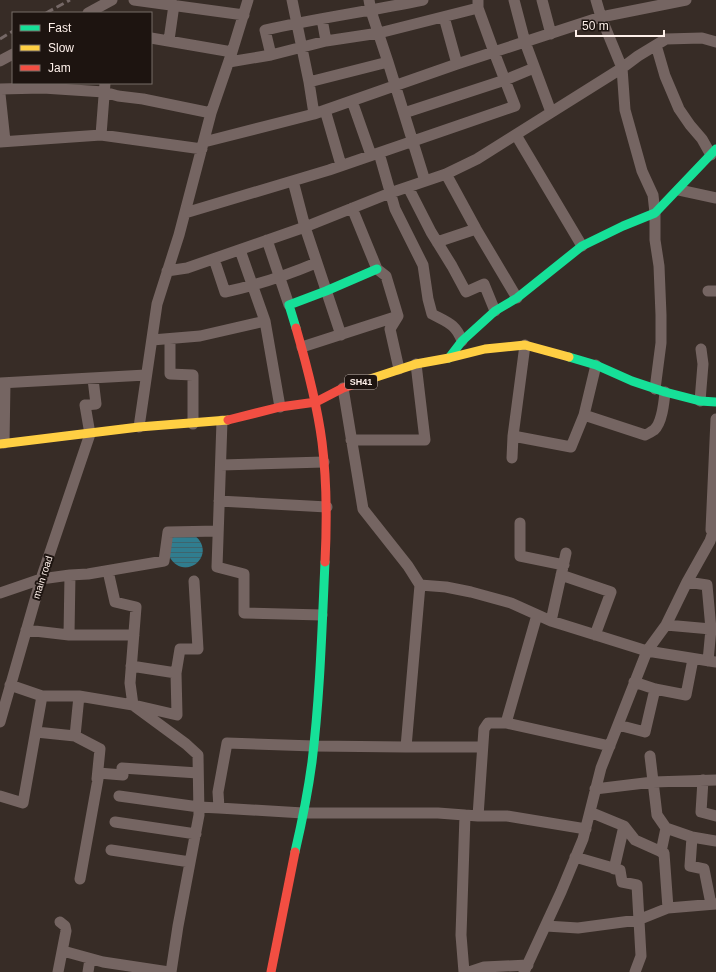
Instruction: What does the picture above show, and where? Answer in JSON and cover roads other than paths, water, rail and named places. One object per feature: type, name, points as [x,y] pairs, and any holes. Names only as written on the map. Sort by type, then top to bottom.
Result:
[{"type":"street","points":[[90,12],[112,0]]},
{"type":"street","points":[[134,0],[244,15]]},
{"type":"street","points":[[139,427],[158,304],[185,213],[211,113],[231,57],[248,0]]},
{"type":"street","points":[[292,0],[314,114]]},
{"type":"street","points":[[272,55],[266,30],[322,19],[370,5],[423,0]]},
{"type":"street","points":[[514,0],[525,42],[550,112]]},
{"type":"street","points":[[542,0],[551,34]]},
{"type":"street","points":[[584,415],[645,435],[655,429],[664,404],[660,390],[661,315],[659,266],[655,240],[653,195],[642,171],[624,110],[622,68],[601,17],[596,0]]},
{"type":"street","points":[[0,94],[3,142],[101,135],[203,145],[314,114],[457,64],[601,17],[686,0]]},
{"type":"street","points":[[152,38],[169,40],[231,57],[272,55],[326,41],[379,33],[444,16],[478,4],[494,52],[515,106],[413,142],[293,181],[185,213]]},
{"type":"street","points":[[169,40],[174,5]]},
{"type":"street","points":[[370,5],[426,181]]},
{"type":"street","points":[[444,16],[457,64]]},
{"type":"street","points":[[322,19],[326,41]]},
{"type":"street","points":[[167,271],[187,268],[240,250],[305,227],[390,193],[446,174],[477,159],[666,39],[702,38],[716,42]]},
{"type":"street","points":[[449,358],[462,341],[495,311],[517,298],[582,246],[623,226],[655,213],[713,152],[690,125],[679,109],[665,76],[656,45]]},
{"type":"street","points":[[0,61],[12,55]]},
{"type":"street","points":[[309,82],[388,62]]},
{"type":"street","points":[[404,113],[505,80],[534,68]]},
{"type":"street","points":[[0,89],[105,88],[118,96],[211,113]]},
{"type":"street","points":[[101,135],[105,88]]},
{"type":"street","points":[[352,101],[375,154],[395,209],[423,265],[428,299],[432,314],[457,328],[462,341]]},
{"type":"street","points":[[325,110],[341,165]]},
{"type":"street","points":[[516,135],[582,246]]},
{"type":"street","points":[[446,174],[476,229],[517,298]]},
{"type":"street","points":[[293,181],[316,263],[341,335]]},
{"type":"street","points":[[408,187],[437,242],[466,292],[484,284],[495,311]]},
{"type":"street","points":[[678,190],[716,198]]},
{"type":"street","points":[[352,208],[377,269],[386,276],[398,316],[390,329],[399,369]]},
{"type":"street","points":[[437,242],[476,229]]},
{"type":"street","points":[[267,240],[302,347],[316,402],[324,462],[327,507],[319,688],[314,746],[303,813],[271,972]]},
{"type":"street","points":[[240,250],[265,321],[280,407]]},
{"type":"street","points":[[214,259],[225,292],[280,278],[316,263]]},
{"type":"street","points":[[289,305],[377,269]]},
{"type":"street","points":[[302,347],[398,316]]},
{"type":"street","points":[[152,340],[200,336],[265,321]]},
{"type":"street","points":[[170,339],[170,374],[193,375],[193,424]]},
{"type":"street","points":[[512,458],[513,436],[525,345]]},
{"type":"street","name":"SH41","points":[[2,444],[139,427],[232,420],[280,407],[316,402],[343,388],[416,364],[485,349],[525,345],[596,365],[632,381],[660,390],[700,401],[716,402]]},
{"type":"street","points":[[700,401],[703,364],[701,349]]},
{"type":"street","points":[[351,440],[425,440],[416,364]]},
{"type":"street","points":[[513,436],[571,447],[584,415],[596,365]]},
{"type":"street","points":[[2,444],[2,383],[146,375]]},
{"type":"street","points":[[90,434],[85,405],[96,404],[93,379]]},
{"type":"street","points":[[343,388],[363,509],[408,566],[420,585],[406,747]]},
{"type":"street","points":[[713,541],[716,419]]},
{"type":"street","points":[[222,421],[217,567],[244,574],[244,613],[322,615]]},
{"type":"street","name":"main road","points":[[0,722],[41,579],[90,434]]},
{"type":"street","points":[[221,465],[324,462]]},
{"type":"street","points":[[219,501],[327,507]]},
{"type":"street","points":[[520,523],[520,556],[563,570],[611,592],[595,635]]},
{"type":"street","points":[[469,972],[484,967],[526,969],[546,926],[586,829],[601,768],[647,651],[666,625],[687,582],[713,541],[716,523]]},
{"type":"street","points":[[0,593],[41,579],[88,574],[164,561],[168,532],[218,531]]},
{"type":"street","points":[[551,621],[566,553]]},
{"type":"street","points":[[62,951],[90,959],[170,972],[199,815],[198,755],[186,744],[133,705],[130,683],[136,607],[115,602],[108,571]]},
{"type":"street","points":[[69,635],[70,575]]},
{"type":"street","points":[[10,685],[42,696],[79,696],[133,705],[177,715],[176,673],[180,649],[198,649],[194,581]]},
{"type":"street","points":[[420,585],[439,586],[471,592],[510,603],[551,621],[647,651],[712,662],[707,585],[687,582]]},
{"type":"street","points":[[506,723],[537,615]]},
{"type":"street","points":[[666,625],[711,629]]},
{"type":"street","points":[[26,630],[69,635],[134,635]]},
{"type":"street","points":[[634,682],[655,689],[686,695],[693,659]]},
{"type":"street","points":[[132,666],[176,673]]},
{"type":"street","points":[[618,725],[644,732],[655,689]]},
{"type":"street","points":[[0,796],[24,803],[42,696]]},
{"type":"street","points":[[75,736],[79,696]]},
{"type":"street","points":[[478,816],[482,747],[485,725],[488,723],[506,723],[610,746]]},
{"type":"street","points":[[36,732],[75,736],[100,749],[98,777],[80,879]]},
{"type":"street","points":[[219,808],[218,792],[227,743],[314,746],[482,747]]},
{"type":"street","points":[[650,756],[657,815],[666,828],[692,837],[716,841]]},
{"type":"street","points":[[98,777],[122,775],[122,768],[198,773]]},
{"type":"street","points":[[703,780],[701,812],[716,816]]},
{"type":"street","points":[[595,789],[653,782],[716,780]]},
{"type":"street","points":[[119,796],[199,807],[303,813],[438,813],[478,816],[507,816],[586,829]]},
{"type":"street","points":[[590,812],[624,826],[635,840],[664,853],[668,908]]},
{"type":"street","points":[[464,972],[461,934],[465,815]]},
{"type":"street","points":[[115,822],[196,834]]},
{"type":"street","points":[[614,869],[624,826]]},
{"type":"street","points":[[661,852],[666,828]]},
{"type":"street","points":[[546,926],[578,928],[638,920],[668,908],[713,904],[704,869],[690,866],[692,837]]},
{"type":"street","points":[[111,850],[190,862]]},
{"type":"street","points":[[575,857],[620,870],[622,882],[637,885],[641,956],[635,972]]},
{"type":"street","points":[[58,972],[66,931],[65,926],[60,922]]},
{"type":"street","points":[[88,972],[90,959]]},
{"type":"water","points":[[193,534],[200,542],[203,550],[201,557],[197,563],[190,567],[183,567],[175,564],[169,556],[171,539],[176,535]]},
{"type":"railway","points":[[48,12],[70,0]]},
{"type":"railway","points":[[0,39],[12,32]]}]
